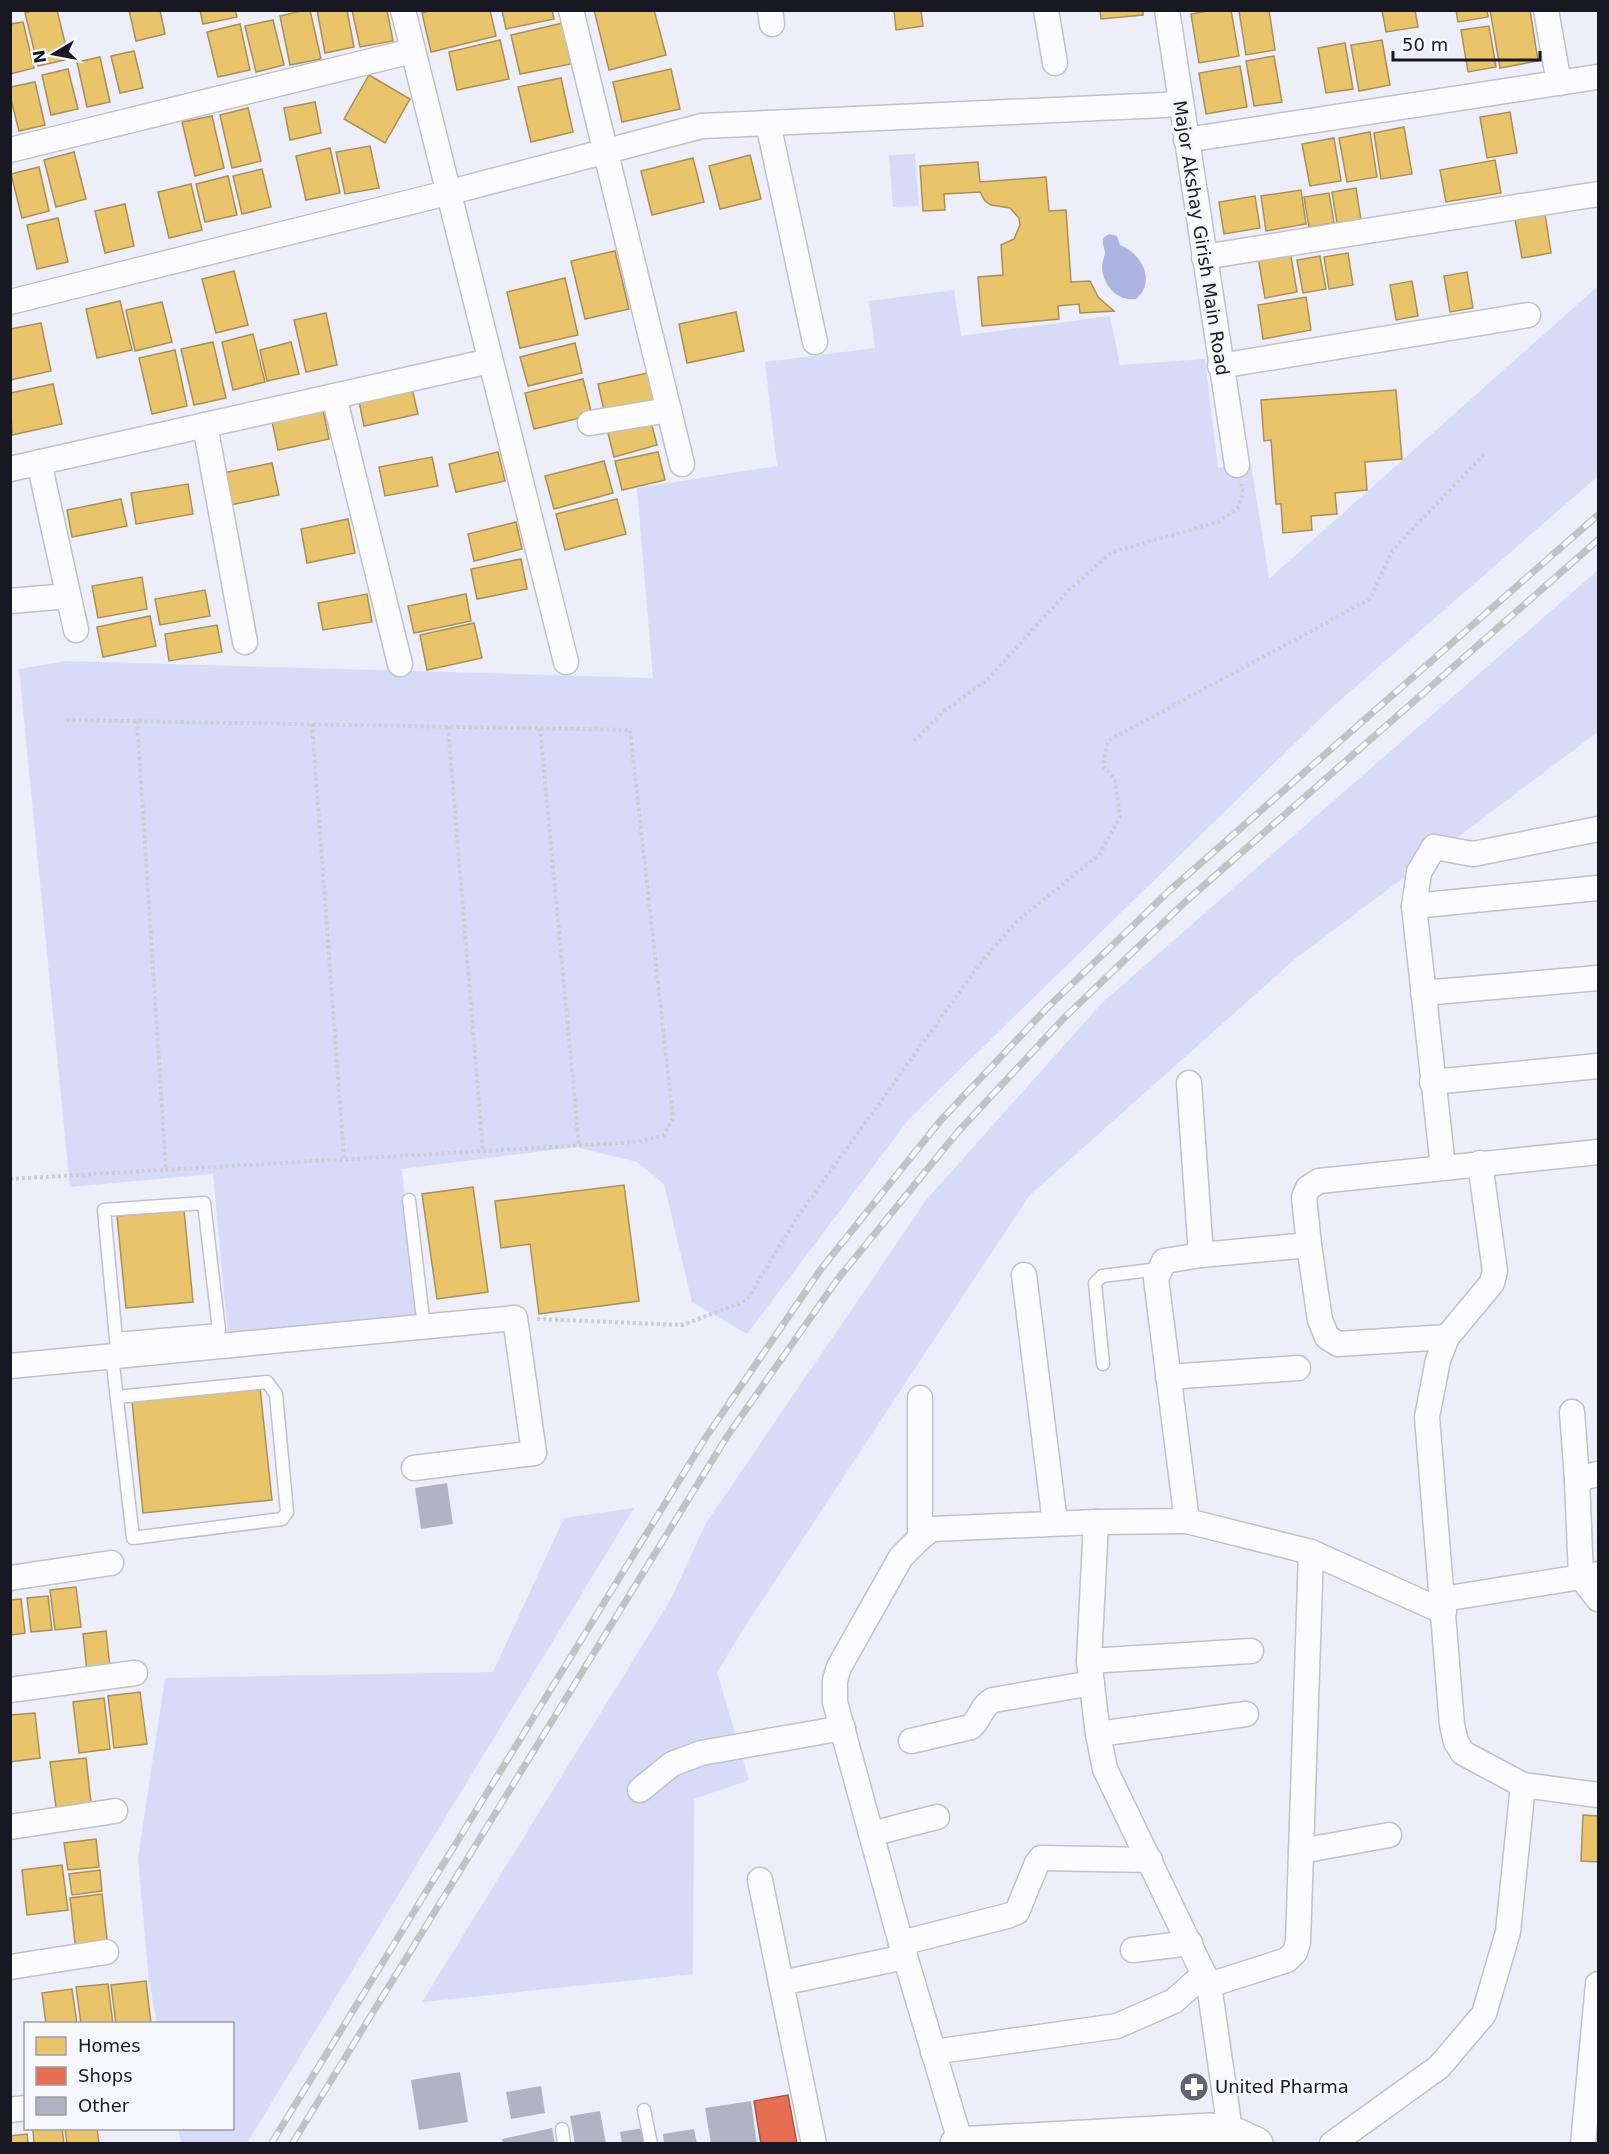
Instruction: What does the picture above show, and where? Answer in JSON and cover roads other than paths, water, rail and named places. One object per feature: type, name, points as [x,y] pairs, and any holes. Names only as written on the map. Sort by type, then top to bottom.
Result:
[{"type":"main road","points":[[960,2143],[1211,2130],[1240,2140]]},
{"type":"street","points":[[403,10],[566,662]]},
{"type":"street","points":[[571,10],[682,464]]},
{"type":"street","points":[[1046,10],[1055,63]]},
{"type":"street","name":"Major Akshay Girish Main Road","points":[[1167,10],[1237,465]]},
{"type":"street","points":[[1546,10],[1559,83]]},
{"type":"street","points":[[10,150],[412,51]]},
{"type":"street","points":[[1186,140],[1597,77]]},
{"type":"street","points":[[10,302],[447,193],[702,126],[1181,103]]},
{"type":"street","points":[[768,123],[815,342]]},
{"type":"street","points":[[1204,257],[1599,194]]},
{"type":"street","points":[[1220,366],[1528,315]]},
{"type":"street","points":[[10,469],[490,362]]},
{"type":"street","points":[[334,396],[400,664]]},
{"type":"street","points":[[590,423],[669,410]]},
{"type":"street","points":[[205,425],[245,642]]},
{"type":"street","points":[[39,462],[76,630]]},
{"type":"street","points":[[10,601],[68,596]]},
{"type":"street","points":[[1443,1167],[1414,906],[1419,872],[1434,847],[1473,854],[1599,829]]},
{"type":"street","points":[[1414,906],[1599,888]]},
{"type":"street","points":[[1423,993],[1599,978]]},
{"type":"street","points":[[1432,1082],[1599,1065]]},
{"type":"street","points":[[1189,1083],[1202,1255]]},
{"type":"street","points":[[1447,1337],[1338,1344],[1327,1337],[1320,1320],[1309,1245],[1304,1197],[1308,1188],[1319,1181],[1599,1152]]},
{"type":"street","points":[[1480,1163],[1495,1271],[1492,1283],[1447,1337],[1438,1360],[1427,1417],[1452,1725],[1456,1742],[1463,1753],[1523,1785],[1599,1795]]},
{"type":"street","points":[[1187,1521],[1155,1279],[1159,1269],[1164,1261],[1309,1245]]},
{"type":"street","points":[[1024,1275],[1055,1523]]},
{"type":"street","points":[[10,1366],[116,1350],[515,1318],[534,1453],[414,1468]]},
{"type":"street","points":[[1168,1377],[1299,1368]]},
{"type":"street","points":[[920,1398],[920,1538]]},
{"type":"street","points":[[1572,1413],[1588,1477],[1590,1576],[1599,1599]]},
{"type":"street","points":[[960,2143],[903,1950],[836,1702],[835,1680],[839,1667],[901,1557],[920,1538],[932,1529],[1055,1523],[1187,1521],[1311,1552],[1443,1606],[1590,1576]]},
{"type":"street","points":[[1096,1522],[1090,1672],[1098,1734],[1106,1769],[1207,1979],[1240,2140]]},
{"type":"street","points":[[933,2052],[1117,2026],[1174,2001],[1207,1979],[1287,1960],[1295,1952],[1298,1942],[1311,1552]]},
{"type":"street","points":[[10,1578],[111,1563]]},
{"type":"street","points":[[911,1741],[971,1727],[988,1703],[993,1700],[1090,1672],[1251,1652]]},
{"type":"street","points":[[10,1690],[135,1673]]},
{"type":"street","points":[[1098,1734],[1246,1714]]},
{"type":"street","points":[[640,1790],[672,1764],[701,1753],[843,1728]]},
{"type":"street","points":[[1336,2142],[1439,2067],[1484,2014],[1508,1932],[1523,1785]]},
{"type":"street","points":[[10,1827],[115,1811]]},
{"type":"street","points":[[871,1834],[937,1817]]},
{"type":"street","points":[[1301,1851],[1389,1835]]},
{"type":"street","points":[[781,1983],[903,1950],[1017,1912],[1041,1858],[1150,1860]]},
{"type":"street","points":[[760,1880],[814,2144]]},
{"type":"street","points":[[1134,1950],[1190,1944]]},
{"type":"street","points":[[10,1967],[106,1952]]},
{"type":"street","points":[[1583,2144],[1599,1984]]},
{"type":"lane","points":[[409,1200],[424,1327]]},
{"type":"lane","points":[[116,1350],[219,1330],[204,1203],[104,1210],[116,1350],[117,1397],[132,1538],[282,1519],[287,1512],[276,1394],[267,1382],[117,1397]]},
{"type":"lane","points":[[1103,1364],[1095,1283],[1102,1276],[1159,1269]]},
{"type":"lane","points":[[644,2110],[651,2144]]},
{"type":"lane","points":[[562,2129],[564,2144]]},
{"type":"railway","points":[[271,2144],[706,1437],[821,1269],[941,1120],[1048,1007],[1169,891],[1598,515]]},
{"type":"railway","points":[[292,2144],[726,1438],[837,1280],[956,1134],[1063,1019],[1185,902],[1598,540]]},
{"type":"place","name":"United Pharma","points":[[1194,2087]]}]
